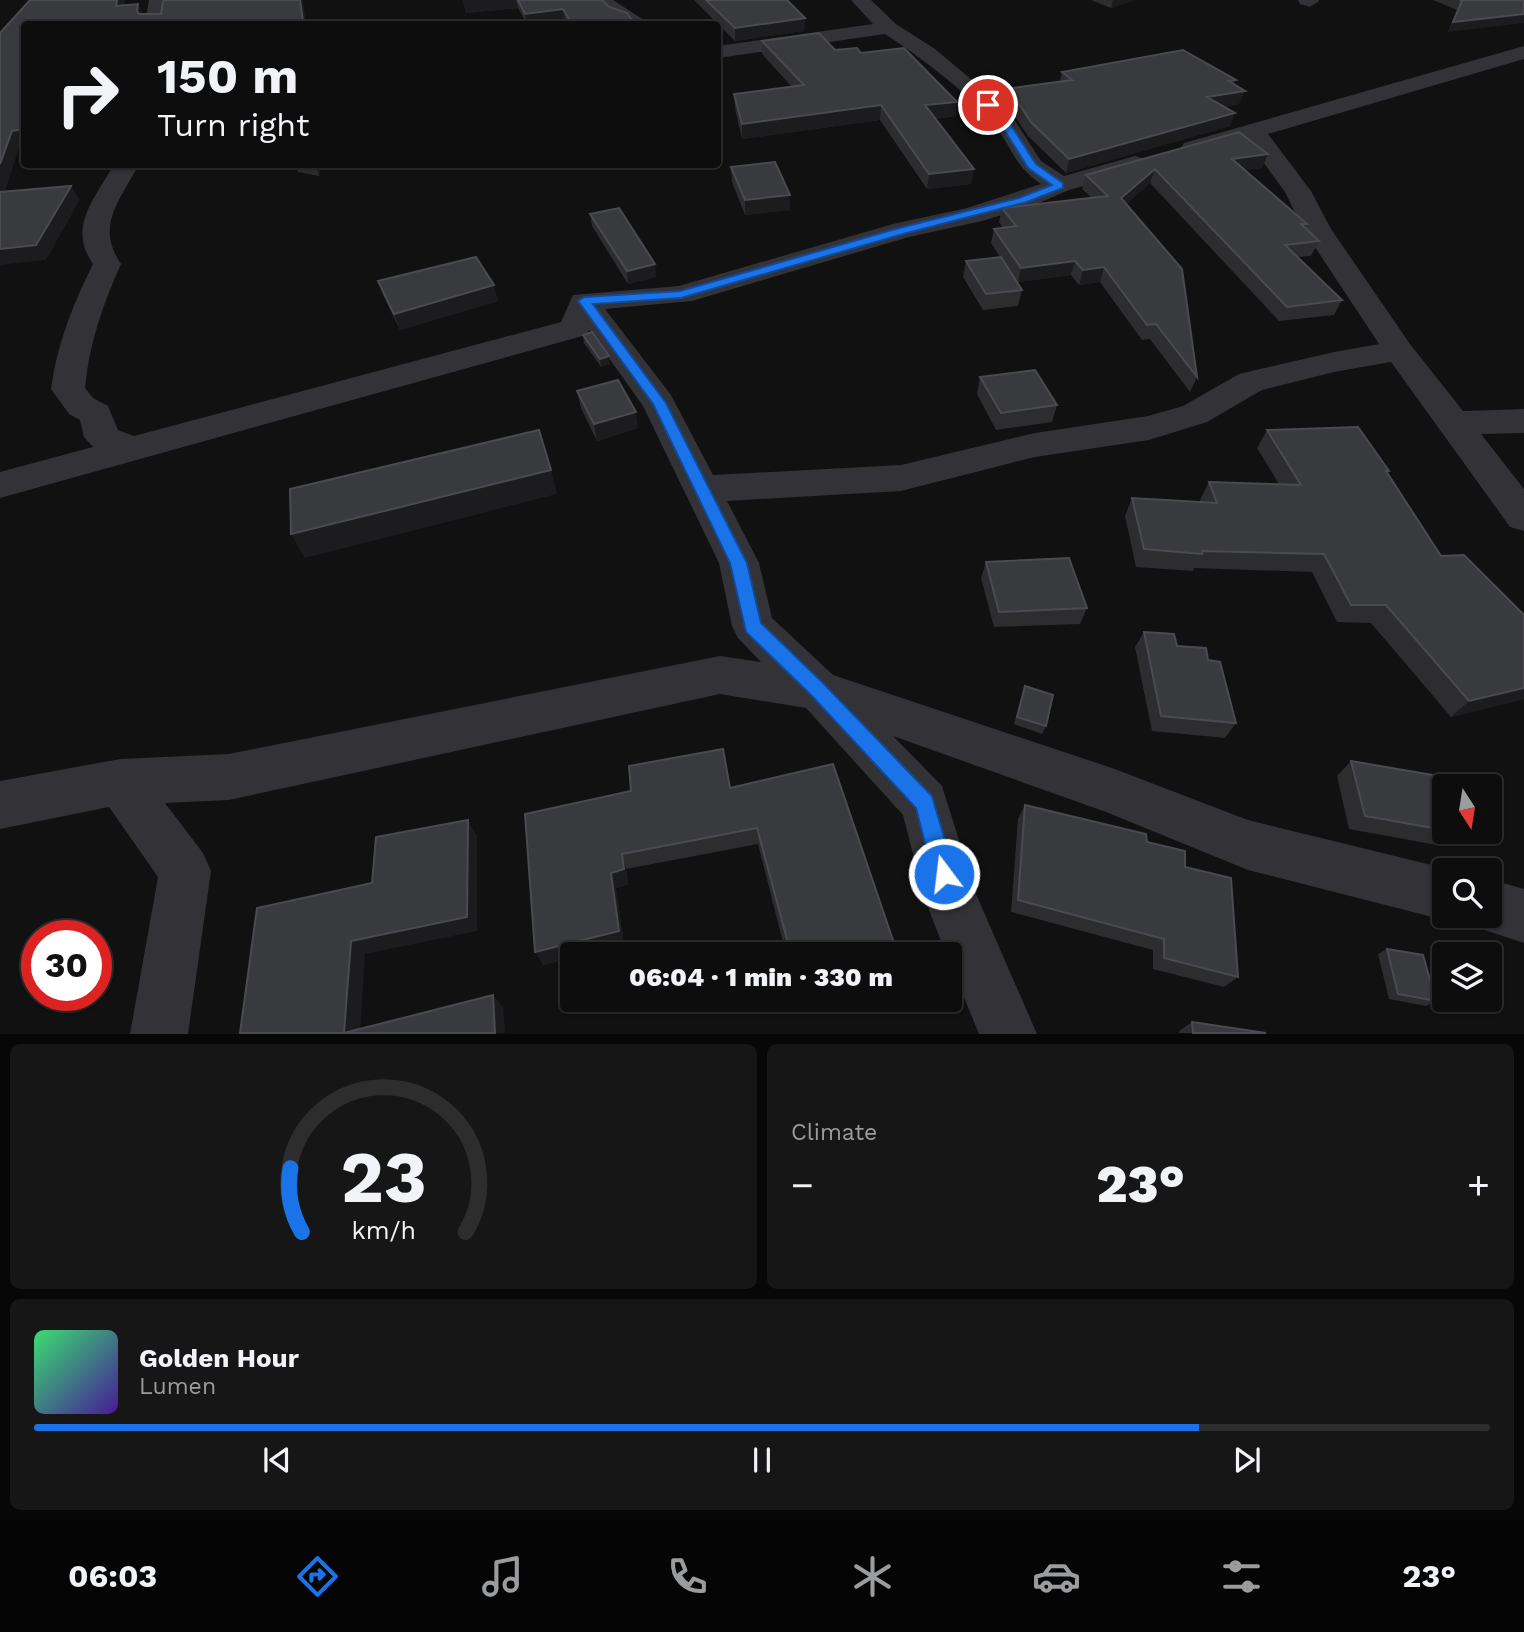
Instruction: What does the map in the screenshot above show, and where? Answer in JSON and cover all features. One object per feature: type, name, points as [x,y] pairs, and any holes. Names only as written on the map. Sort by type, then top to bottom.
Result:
[{"type":"street","points":[[155,21],[158,0]]},
{"type":"street","points":[[603,0],[610,9],[634,21]]},
{"type":"street","points":[[860,0],[889,28],[928,53],[988,105],[1004,121],[1032,166],[1059,185]]},
{"type":"street","points":[[721,52],[889,28]]},
{"type":"street","points":[[584,301],[681,295],[903,230],[985,211],[1059,185],[1524,52]]},
{"type":"street","points":[[1253,131],[1298,191],[1317,229],[1399,351],[1524,517]]},
{"type":"street","points":[[125,168],[94,225],[97,250],[107,264],[89,302],[77,338],[68,389],[81,406],[96,414],[102,437],[133,449]]},
{"type":"street","points":[[0,485],[575,328],[584,301]]},
{"type":"street","points":[[584,301],[659,403],[739,563],[753,626],[925,803],[950,897],[1008,1034]]},
{"type":"street","points":[[702,489],[901,478],[1035,445],[1149,428],[1195,414],[1251,382],[1334,362],[1399,351]]},
{"type":"street","points":[[1452,423],[1524,421]]},
{"type":"street","points":[[0,806],[120,782],[229,777],[720,675],[818,690],[1112,791],[1248,845],[1432,891]]},
{"type":"street","points":[[120,782],[185,871],[159,1034]]},
{"type":"street","points":[[1502,910],[1524,916]]},
{"type":"building","points":[[30,0],[117,0],[116,6],[138,4],[139,14],[161,14],[163,1],[168,0],[300,0],[303,21],[21,21],[21,130],[12,131],[0,164],[0,33]]},
{"type":"building","points":[[518,0],[602,0],[609,7],[627,13],[633,21],[570,21],[563,9],[525,14]]},
{"type":"building","points":[[706,0],[787,0],[805,18],[735,28]]},
{"type":"building","points":[[1460,0],[1524,0],[1524,14],[1453,22],[1462,1]]},
{"type":"building","points":[[819,33],[835,50],[857,48],[861,53],[904,48],[957,102],[925,105],[974,169],[929,174],[881,105],[742,124],[734,94],[804,85],[762,41]]},
{"type":"building","points":[[1183,50],[1236,80],[1229,81],[1245,91],[1207,97],[1235,113],[1069,159],[1031,122],[1005,89],[1072,80],[1062,72]]},
{"type":"building","points":[[1239,132],[1268,154],[1232,159],[1307,224],[1301,224],[1319,241],[1285,245],[1342,300],[1287,307],[1155,169],[1121,198],[1182,269],[1197,377],[1156,324],[1147,325],[1104,267],[1083,270],[1075,261],[1021,268],[994,229],[1016,226],[1002,208],[1108,196],[1086,175]]},
{"type":"building","points":[[775,162],[790,195],[745,200],[731,167]]},
{"type":"building","points":[[71,186],[36,245],[0,249],[0,192]]},
{"type":"building","points":[[619,208],[655,264],[627,271],[590,214]]},
{"type":"building","points":[[476,257],[494,285],[394,314],[378,281]]},
{"type":"building","points":[[1001,257],[1022,290],[986,294],[966,261]]},
{"type":"building","points":[[592,332],[609,356],[600,359],[583,335]]},
{"type":"building","points":[[1035,370],[1057,405],[1001,413],[980,377]]},
{"type":"building","points":[[618,380],[636,412],[594,424],[577,391]]},
{"type":"building","points":[[1358,427],[1389,471],[1386,471],[1441,556],[1464,555],[1524,615],[1524,688],[1469,701],[1386,605],[1351,605],[1324,554],[1202,551],[1202,554],[1144,549],[1132,498],[1217,503],[1209,482],[1301,485],[1267,430]]},
{"type":"building","points":[[539,430],[551,470],[291,534],[290,489]]},
{"type":"building","points":[[1069,558],[1087,608],[999,612],[986,562]]},
{"type":"building","points":[[1144,632],[1174,634],[1177,646],[1206,648],[1208,660],[1220,662],[1236,723],[1161,716]]},
{"type":"building","points":[[1025,686],[1053,695],[1046,726],[1017,717]]},
{"type":"building","points":[[723,749],[730,788],[833,764],[894,942],[788,942],[757,828],[622,854],[624,869],[611,873],[619,931],[575,942],[560,942],[560,946],[535,952],[525,814],[631,791],[629,766]]},
{"type":"building","points":[[1351,761],[1432,775],[1432,828],[1365,816]]},
{"type":"building","points":[[1025,805],[1146,834],[1147,842],[1185,851],[1185,867],[1231,878],[1238,977],[1164,958],[1164,939],[1018,900]]},
{"type":"building","points":[[468,820],[467,917],[351,941],[344,1033],[240,1033],[257,908],[372,883],[376,837]]},
{"type":"building","points":[[1387,949],[1423,955],[1432,987],[1432,1000],[1398,994]]},
{"type":"building","points":[[493,995],[495,1033],[344,1033]]},
{"type":"building","points":[[1192,1022],[1266,1033],[1193,1033]]},
{"type":"route","points":[[944,874],[925,803],[753,626],[739,563],[659,403],[584,301],[681,295],[903,230],[972,215],[1023,200],[1059,185],[1032,166],[1004,121],[988,105]]}]
